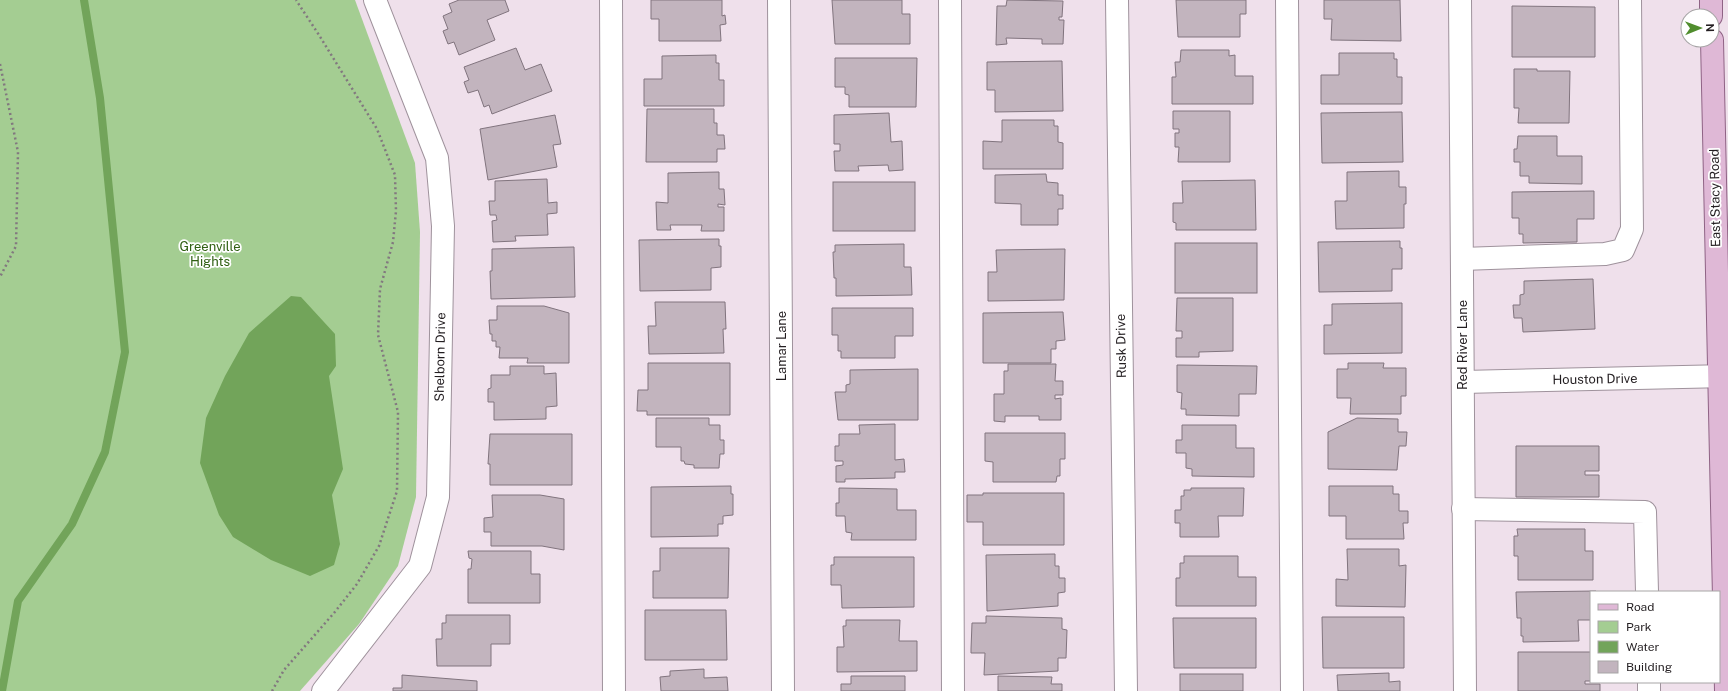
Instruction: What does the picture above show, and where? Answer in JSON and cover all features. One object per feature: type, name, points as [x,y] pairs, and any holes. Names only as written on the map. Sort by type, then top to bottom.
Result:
[{"type":"main road","name":"East Stacy Road","points":[[1712,48],[1724,376],[1726,691]]},
{"type":"street","name":"Shelborn Drive","points":[[323,691],[420,566],[438,497],[443,226],[437,158],[375,0]]},
{"type":"street","points":[[611,0],[614,691]]},
{"type":"street","name":"Lamar Lane","points":[[779,0],[783,691]]},
{"type":"street","points":[[950,0],[953,691]]},
{"type":"street","name":"Rusk Drive","points":[[1117,0],[1126,691]]},
{"type":"street","points":[[1287,0],[1292,691]]},
{"type":"street","name":"Red River Lane","points":[[1460,0],[1465,691]]},
{"type":"street","points":[[1462,259],[1605,254],[1623,250],[1632,229],[1630,0]]},
{"type":"street","name":"Houston Drive","points":[[1463,382],[1724,376]]},
{"type":"street","points":[[1463,509],[1645,512],[1647,591]]},
{"type":"path","points":[[272,691],[284,670],[334,613],[357,584],[379,546],[397,491],[398,412],[378,335],[380,289],[393,242],[396,211],[395,175],[377,129],[296,0]]},
{"type":"path","points":[[0,64],[18,152],[16,246],[0,277]]},
{"type":"green space","name":"Greenville Hights","points":[[0,0],[355,0],[415,163],[420,232],[416,497],[398,566],[359,624],[300,691],[0,691]]},
{"type":"water","points":[[291,296],[301,297],[335,334],[336,366],[329,376],[343,469],[332,495],[340,544],[334,565],[310,576],[271,560],[233,537],[219,515],[200,463],[206,418],[225,376],[249,333]]},
{"type":"building","points":[[459,0],[505,0],[509,11],[487,20],[495,40],[459,55],[454,42],[448,44],[443,31],[448,29],[443,16],[452,12],[449,4]]},
{"type":"building","points":[[651,0],[722,0],[722,16],[725,15],[726,24],[720,25],[721,41],[659,41],[659,19],[651,19]]},
{"type":"building","points":[[832,0],[902,0],[902,14],[910,14],[910,44],[835,44]]},
{"type":"building","points":[[1007,0],[1063,1],[1062,17],[1059,17],[1059,20],[1064,20],[1063,44],[1042,44],[1042,39],[1006,38],[1007,44],[996,45],[997,6],[1006,6]]},
{"type":"building","points":[[1176,0],[1246,0],[1246,14],[1240,14],[1240,37],[1178,37]]},
{"type":"building","points":[[1324,0],[1400,0],[1401,41],[1331,40],[1332,19],[1324,19]]},
{"type":"building","points":[[1512,6],[1595,7],[1595,57],[1512,57]]},
{"type":"building","points":[[516,48],[525,70],[541,64],[552,91],[492,114],[489,105],[484,107],[478,90],[468,93],[464,82],[469,80],[464,67]]},
{"type":"building","points":[[1181,50],[1229,50],[1229,56],[1235,55],[1235,76],[1253,76],[1253,104],[1172,104],[1172,77],[1176,77],[1175,62],[1180,62]]},
{"type":"building","points":[[1339,53],[1394,53],[1394,59],[1397,59],[1397,77],[1402,77],[1402,104],[1321,104],[1321,75],[1339,75]]},
{"type":"building","points":[[716,55],[716,63],[719,63],[719,80],[724,80],[724,106],[644,106],[644,79],[662,79],[662,56]]},
{"type":"building","points":[[835,58],[917,58],[916,107],[849,107],[849,95],[845,94],[845,87],[835,87]]},
{"type":"building","points":[[1062,61],[1063,111],[995,112],[995,90],[987,90],[987,62]]},
{"type":"building","points":[[1514,69],[1570,71],[1569,123],[1518,123],[1519,108],[1514,108]]},
{"type":"building","points":[[647,109],[714,109],[714,123],[717,123],[717,135],[724,135],[725,149],[717,149],[717,162],[646,162]]},
{"type":"building","points":[[1173,111],[1230,111],[1230,162],[1178,162],[1179,147],[1175,147],[1175,133],[1179,133],[1179,129],[1173,129]]},
{"type":"building","points":[[1402,112],[1403,162],[1322,163],[1321,113]]},
{"type":"building","points":[[889,113],[891,142],[902,141],[903,170],[889,171],[888,165],[858,166],[859,171],[835,171],[834,151],[840,151],[840,144],[834,144],[834,115]]},
{"type":"building","points":[[555,115],[561,144],[553,145],[557,167],[488,180],[480,129]]},
{"type":"building","points":[[1002,120],[1054,120],[1054,126],[1058,126],[1058,142],[1063,143],[1063,169],[983,169],[983,141],[1002,142]]},
{"type":"building","points":[[1518,136],[1557,136],[1557,156],[1582,156],[1582,184],[1529,183],[1529,176],[1520,176],[1520,162],[1514,162],[1514,149],[1517,149]]},
{"type":"building","points":[[1399,171],[1399,187],[1406,187],[1404,228],[1336,229],[1335,201],[1347,201],[1347,172]]},
{"type":"building","points":[[719,172],[719,189],[724,189],[725,205],[718,204],[718,207],[724,207],[724,231],[701,231],[702,225],[670,225],[671,230],[657,230],[656,202],[668,203],[668,173]]},
{"type":"building","points":[[1046,174],[1047,182],[1058,183],[1058,195],[1063,195],[1063,209],[1058,209],[1058,225],[1021,225],[1021,204],[995,203],[995,175]]},
{"type":"building","points":[[547,179],[548,203],[557,202],[557,213],[547,214],[548,235],[515,236],[516,241],[493,242],[492,221],[497,220],[496,215],[490,215],[489,201],[495,201],[495,181]]},
{"type":"building","points":[[1255,180],[1256,230],[1176,230],[1176,223],[1173,222],[1173,203],[1183,203],[1182,181]]},
{"type":"building","points":[[833,182],[915,182],[915,231],[833,231]]},
{"type":"building","points":[[1594,191],[1594,219],[1577,219],[1577,242],[1523,243],[1523,234],[1519,234],[1519,218],[1512,218],[1512,192]]},
{"type":"building","points":[[719,239],[719,246],[721,246],[721,267],[711,268],[711,290],[640,291],[639,240]]},
{"type":"building","points":[[1400,241],[1400,248],[1402,248],[1402,269],[1392,269],[1392,291],[1319,292],[1318,242]]},
{"type":"building","points":[[1175,243],[1257,243],[1257,293],[1175,293]]},
{"type":"building","points":[[904,244],[904,267],[911,267],[912,295],[836,296],[836,278],[834,278],[833,252],[835,252],[835,245]]},
{"type":"building","points":[[574,247],[575,297],[491,299],[490,271],[492,271],[492,249]]},
{"type":"building","points":[[1065,249],[1064,300],[988,301],[988,272],[997,272],[996,250]]},
{"type":"building","points":[[1593,279],[1595,329],[1523,332],[1522,318],[1514,318],[1513,305],[1520,305],[1520,295],[1524,294],[1524,281]]},
{"type":"building","points":[[1177,298],[1233,298],[1233,351],[1199,352],[1199,357],[1176,357],[1176,338],[1182,338],[1182,331],[1176,331]]},
{"type":"building","points":[[655,302],[725,302],[726,329],[723,329],[724,353],[649,354],[648,326],[656,326]]},
{"type":"building","points":[[1402,303],[1402,353],[1324,354],[1324,325],[1332,325],[1332,304]]},
{"type":"building","points":[[497,306],[544,306],[569,313],[569,363],[527,363],[528,358],[499,358],[500,347],[496,347],[496,341],[492,341],[489,320],[497,320]]},
{"type":"building","points":[[832,308],[913,308],[913,336],[895,336],[895,358],[841,358],[841,351],[838,351],[838,335],[832,335]]},
{"type":"building","points":[[1063,312],[1065,340],[1056,341],[1056,349],[1051,349],[1051,363],[983,363],[983,313]]},
{"type":"building","points":[[648,363],[730,363],[730,415],[647,415],[647,411],[637,411],[638,390],[648,390]]},
{"type":"building","points":[[1348,363],[1384,363],[1383,368],[1406,368],[1406,396],[1401,396],[1401,414],[1350,414],[1351,398],[1337,398],[1337,369],[1348,369]]},
{"type":"building","points":[[1008,364],[1056,364],[1055,381],[1063,381],[1063,395],[1055,395],[1055,399],[1061,398],[1061,420],[1039,420],[1039,416],[1005,416],[1005,422],[994,421],[994,394],[1004,394],[1004,371],[1008,371]]},
{"type":"building","points":[[1177,365],[1257,366],[1256,394],[1239,394],[1239,416],[1186,415],[1186,409],[1181,409],[1182,393],[1177,392]]},
{"type":"building","points":[[510,366],[544,366],[544,374],[556,373],[557,406],[546,407],[546,419],[494,420],[494,402],[488,402],[488,389],[491,388],[491,375],[510,375]]},
{"type":"building","points":[[918,369],[918,420],[838,420],[835,392],[846,392],[846,385],[850,384],[850,370]]},
{"type":"building","points":[[656,418],[709,418],[709,425],[720,425],[720,440],[724,440],[724,454],[720,454],[719,468],[694,468],[694,465],[685,464],[684,461],[681,461],[681,447],[656,447]]},
{"type":"building","points":[[1357,418],[1398,419],[1398,432],[1407,432],[1406,446],[1399,446],[1397,470],[1328,469],[1328,432]]},
{"type":"building","points":[[895,424],[895,460],[904,459],[905,472],[895,472],[895,478],[845,479],[845,482],[836,482],[836,466],[843,465],[843,461],[835,461],[835,446],[839,446],[839,434],[860,434],[859,425]]},
{"type":"building","points":[[1182,425],[1236,425],[1236,448],[1254,448],[1254,477],[1192,476],[1192,469],[1186,468],[1186,453],[1176,453],[1176,440],[1182,440]]},
{"type":"building","points":[[985,433],[1065,433],[1065,459],[1060,459],[1060,476],[1057,476],[1056,482],[993,482],[993,462],[985,461]]},
{"type":"building","points":[[490,434],[572,434],[572,485],[490,485],[490,464],[488,464]]},
{"type":"building","points":[[1516,446],[1599,446],[1599,471],[1585,471],[1585,475],[1599,475],[1599,497],[1516,497]]},
{"type":"building","points":[[731,486],[731,494],[733,494],[733,515],[723,516],[723,524],[718,524],[718,536],[651,537],[651,487]]},
{"type":"building","points":[[1329,486],[1393,486],[1393,494],[1399,494],[1399,511],[1408,511],[1408,523],[1403,523],[1404,539],[1346,539],[1346,516],[1329,516]]},
{"type":"building","points":[[839,488],[897,489],[897,510],[916,510],[916,540],[851,540],[852,533],[846,532],[845,516],[836,516],[836,503],[839,503]]},
{"type":"building","points":[[1191,488],[1244,488],[1243,516],[1218,516],[1219,537],[1180,537],[1180,523],[1175,523],[1175,510],[1181,510],[1181,496],[1184,496],[1184,490],[1191,490]]},
{"type":"building","points":[[983,493],[1064,493],[1064,545],[983,545],[983,522],[967,522],[967,495],[983,495]]},
{"type":"building","points":[[492,495],[540,495],[564,499],[564,550],[542,546],[491,546],[491,532],[484,532],[484,518],[493,517]]},
{"type":"building","points":[[1517,529],[1585,529],[1585,551],[1593,551],[1593,580],[1518,580],[1518,556],[1514,556],[1514,536],[1518,536]]},
{"type":"building","points":[[660,548],[729,548],[728,598],[653,598],[653,571],[660,571]]},
{"type":"building","points":[[1347,549],[1399,549],[1399,566],[1406,565],[1405,607],[1336,606],[1336,579],[1348,580]]},
{"type":"building","points":[[468,551],[531,551],[531,574],[540,574],[540,603],[468,603],[468,569],[471,569],[472,559],[469,558]]},
{"type":"building","points":[[1055,554],[1055,566],[1059,566],[1059,578],[1065,578],[1065,592],[1058,593],[1058,606],[987,611],[986,555]]},
{"type":"building","points":[[1184,556],[1238,556],[1238,577],[1256,577],[1256,606],[1176,606],[1176,578],[1180,578],[1180,563],[1184,563]]},
{"type":"building","points":[[834,557],[914,557],[914,607],[842,608],[841,585],[831,585],[831,565],[834,565]]},
{"type":"building","points":[[1590,591],[1590,620],[1578,620],[1579,641],[1523,642],[1523,636],[1521,636],[1521,618],[1517,618],[1516,592]]},
{"type":"building","points":[[645,610],[726,610],[727,660],[645,660]]},
{"type":"building","points":[[446,615],[510,615],[510,644],[491,644],[491,666],[437,666],[436,639],[442,639],[442,623],[446,623]]},
{"type":"building","points":[[986,616],[1062,618],[1062,629],[1067,630],[1066,658],[1058,658],[1058,671],[984,675],[985,653],[971,653],[971,649],[972,623],[986,623]]},
{"type":"building","points":[[1322,617],[1404,617],[1404,668],[1323,668]]},
{"type":"building","points":[[1173,618],[1256,618],[1256,668],[1174,668]]},
{"type":"building","points":[[846,620],[900,620],[899,641],[917,641],[917,671],[837,672],[837,647],[844,647],[843,626],[846,626]]},
{"type":"building","points":[[1518,652],[1590,652],[1590,681],[1585,681],[1585,684],[1600,684],[1600,691],[1518,691]]},
{"type":"building","points":[[704,669],[704,678],[727,677],[728,691],[661,691],[660,677],[670,676],[670,671]]},
{"type":"building","points":[[1389,673],[1389,682],[1400,681],[1400,691],[1338,691],[1337,675]]},
{"type":"building","points":[[1180,674],[1243,674],[1243,691],[1180,691]]},
{"type":"building","points":[[402,675],[477,681],[477,691],[393,691],[393,688],[402,688]]},
{"type":"building","points":[[851,676],[905,676],[905,691],[841,691],[841,684],[851,684]]},
{"type":"building","points":[[998,676],[1052,677],[1051,684],[1062,684],[1062,691],[998,691]]},
{"type":"waterway","points":[[2,691],[18,601],[72,524],[105,452],[125,352],[100,98],[84,0]]}]
